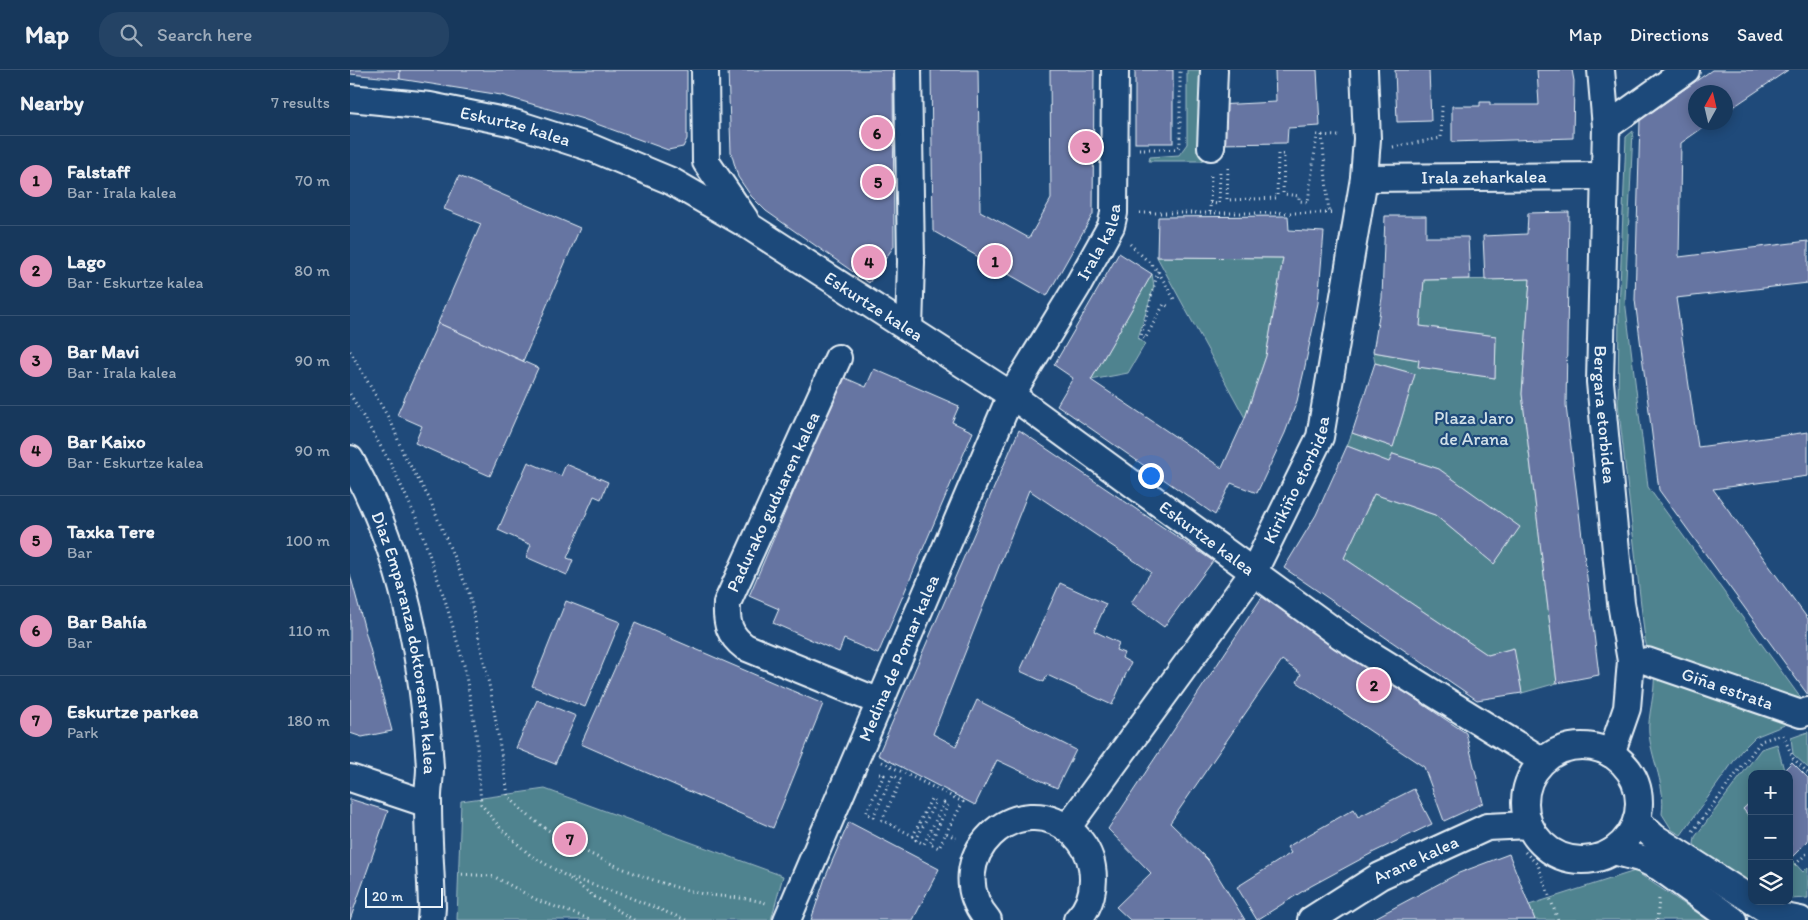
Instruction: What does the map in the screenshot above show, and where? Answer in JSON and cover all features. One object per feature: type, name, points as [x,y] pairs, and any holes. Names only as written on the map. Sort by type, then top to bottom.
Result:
[{"type":"street","points":[[671,181],[706,162],[705,70]]},
{"type":"street","points":[[908,70],[909,329]]},
{"type":"street","name":"Irala kalea","points":[[1011,395],[1077,287],[1111,226],[1114,213],[1115,70]]},
{"type":"street","points":[[1214,70],[1220,157]]},
{"type":"street","name":"Kirikiño etorbidea","points":[[1067,828],[1253,572],[1320,437],[1364,178],[1367,139],[1364,70]]},
{"type":"street","name":"Bergara etorbidea","points":[[1601,70],[1606,127],[1600,382],[1621,603],[1631,661],[1627,708],[1611,754]]},
{"type":"street","points":[[1606,127],[1686,70]]},
{"type":"street","name":"Eskurtze kalea","points":[[350,98],[430,106],[514,123],[592,148],[671,181],[749,226],[1011,395],[1341,636],[1542,761]]},
{"type":"street","name":"Eskurtze kalea","points":[[706,162],[749,226]]},
{"type":"street","name":"Irala zeharkalea","points":[[1364,178],[1604,176]]},
{"type":"street","name":"Padurako guduaren kalea","points":[[838,358],[727,603],[726,620],[733,638],[745,647],[880,702]]},
{"type":"street","name":"Medina de Pomar kalea","points":[[789,915],[1011,395]]},
{"type":"street","name":"Diaz Emparanza doktorearen kalea","points":[[350,459],[364,483],[393,556],[418,654],[430,769],[428,804],[431,920]]},
{"type":"street","name":"Giña estrata","points":[[1647,660],[1805,713]]},
{"type":"street","points":[[1573,746],[1593,747],[1611,754],[1622,762],[1633,777],[1639,803],[1637,821],[1628,838],[1613,851],[1590,860],[1571,859],[1555,854],[1542,843],[1524,836],[1525,805],[1532,776],[1542,761],[1554,753],[1573,746]]},
{"type":"street","points":[[350,778],[428,804]]},
{"type":"street","points":[[988,920],[981,911],[972,892],[971,871],[979,849],[990,834],[1007,823],[1028,817],[1048,819],[1067,828],[1082,842],[1091,859],[1094,878],[1091,898],[1077,920]]},
{"type":"street","points":[[1637,821],[1654,837],[1748,898]]},
{"type":"street","name":"Arane kalea","points":[[1311,920],[1380,876],[1487,827],[1510,824],[1524,836]]},
{"type":"street","points":[[1613,851],[1643,859],[1659,867],[1733,920]]},
{"type":"street","points":[[1759,905],[1775,915],[1800,920]]},
{"type":"path","points":[[1134,150],[1175,149],[1180,146],[1180,70]]},
{"type":"path","points":[[1390,148],[1441,138],[1442,106]]},
{"type":"path","points":[[1220,157],[1227,200],[1277,198],[1278,154],[1284,154],[1283,194],[1300,196],[1299,201],[1308,202],[1317,135],[1343,136]]},
{"type":"path","points":[[1322,135],[1329,213]]},
{"type":"path","points":[[1210,212],[1210,203],[1220,157]]},
{"type":"path","points":[[1210,203],[1219,204],[1220,157]]},
{"type":"path","points":[[1134,213],[1320,211]]},
{"type":"path","points":[[1125,238],[1158,270],[1174,299]]},
{"type":"path","points":[[1158,270],[1141,336],[1145,339],[1164,304],[1169,307]]},
{"type":"path","points":[[350,351],[392,424],[403,453],[428,498],[469,593],[492,698],[508,795],[517,807],[560,839],[607,861],[663,883],[696,893],[751,899],[789,915]]},
{"type":"path","points":[[350,394],[391,464],[418,522],[445,600],[464,665],[474,722],[481,804],[502,830],[530,855],[634,920]]},
{"type":"path","points":[[1677,852],[1761,741],[1798,729],[1805,713]]},
{"type":"path","points":[[1782,734],[1792,758],[1808,773]]},
{"type":"path","points":[[861,811],[879,774],[884,776],[866,813],[873,817],[893,775],[901,780],[882,820],[913,836],[931,799],[936,800],[916,840],[924,844],[944,803],[948,805],[930,844],[939,848],[962,802],[877,760]]},
{"type":"path","points":[[946,833],[979,849]]},
{"type":"path","points":[[1524,836],[1538,865],[1558,920]]},
{"type":"path","points":[[1795,865],[1808,852]]},
{"type":"path","points":[[454,874],[493,876],[539,901],[592,920]]},
{"type":"path","points":[[566,876],[626,896],[686,920]]},
{"type":"green space","points":[[1187,70],[1207,70],[1203,161],[1149,161],[1150,157],[1179,155],[1187,144]]},
{"type":"green space","points":[[1633,131],[1625,300],[1648,487],[1805,704],[1647,648],[1618,403],[1619,312],[1626,137]]},
{"type":"green space","points":[[1157,257],[1283,258],[1266,356],[1245,418]]},
{"type":"green space","points":[[1152,274],[1154,286],[1138,338],[1145,344],[1128,373],[1091,380]]},
{"type":"green space","name":"Plaza Jaro de Arana","points":[[1530,279],[1522,394],[1557,683],[1522,693],[1513,648],[1488,655],[1344,558],[1374,494],[1435,515],[1494,564],[1519,527],[1439,469],[1393,454],[1389,462],[1347,446],[1352,433],[1393,447],[1415,374],[1375,363],[1373,352],[1419,360],[1419,367],[1495,378],[1496,336],[1420,326],[1424,280]]},
{"type":"green space","points":[[1654,672],[1797,720],[1755,737],[1741,751],[1681,835],[1672,830],[1662,814],[1662,793],[1649,734]]},
{"type":"green space","points":[[1808,732],[1808,768],[1793,754],[1791,738]]},
{"type":"green space","points":[[1777,744],[1784,770],[1748,770],[1748,805],[1743,809],[1748,815],[1748,883],[1699,851],[1694,844],[1695,837],[1761,749]]},
{"type":"green space","points":[[545,789],[783,876],[771,920],[457,920],[461,801]]},
{"type":"green space","points":[[1793,861],[1803,872],[1808,867],[1808,898],[1793,899]]},
{"type":"green space","points":[[1635,871],[1708,920],[1535,920],[1529,905]]},
{"type":"building","points":[[350,70],[400,70],[400,79],[350,74]]},
{"type":"building","points":[[400,70],[687,70],[687,139],[683,147],[668,150],[583,119],[501,95],[400,79]]},
{"type":"building","points":[[728,70],[893,70],[894,246],[869,283],[766,211],[751,196],[738,177],[731,152]]},
{"type":"building","points":[[931,70],[978,70],[980,211],[1029,238],[1051,199],[1050,70],[1094,70],[1093,214],[1047,296],[933,231]]},
{"type":"building","points":[[1135,70],[1173,70],[1173,143],[1135,143]]},
{"type":"building","points":[[1275,70],[1317,70],[1320,126],[1288,128],[1287,143],[1216,144],[1216,105],[1276,102]]},
{"type":"building","points":[[1395,70],[1429,70],[1431,121],[1397,122]]},
{"type":"building","points":[[1537,70],[1572,70],[1574,81],[1573,138],[1452,142],[1452,106],[1480,106],[1480,102],[1490,102],[1490,105],[1539,105]]},
{"type":"building","points":[[1712,70],[1788,70],[1733,107],[1733,85],[1690,85]]},
{"type":"building","points":[[1688,87],[1688,130],[1700,130],[1681,143],[1679,257],[1808,241],[1808,283],[1676,298],[1698,447],[1808,432],[1808,476],[1713,489],[1808,619],[1808,695],[1659,490],[1635,300],[1640,120]]},
{"type":"building","points":[[459,176],[580,228],[523,361],[438,323],[481,224],[444,209]]},
{"type":"building","points":[[1569,212],[1566,406],[1599,675],[1557,683],[1522,394],[1530,279],[1485,280],[1483,236],[1527,234],[1528,213]]},
{"type":"building","points":[[1288,216],[1289,230],[1324,232],[1318,303],[1297,401],[1285,433],[1257,493],[1231,483],[1215,515],[1057,405],[1073,378],[1054,365],[1119,253],[1152,274],[1091,380],[1222,468],[1245,418],[1266,356],[1283,258],[1157,257],[1158,217]]},
{"type":"building","points":[[1385,216],[1426,216],[1426,237],[1468,237],[1470,279],[1424,280],[1420,326],[1496,336],[1495,378],[1418,367],[1419,360],[1373,352],[1382,298]]},
{"type":"building","points":[[438,323],[538,368],[490,476],[415,443],[422,426],[397,415]]},
{"type":"building","points":[[1375,363],[1415,374],[1393,447],[1352,433]]},
{"type":"building","points":[[874,369],[959,406],[952,422],[973,432],[878,654],[844,639],[839,652],[773,623],[779,609],[749,596],[843,377],[866,387]]},
{"type":"building","points":[[1019,430],[1213,561],[1164,627],[1131,603],[1151,572],[1029,490],[933,734],[956,746],[977,700],[1076,750],[1057,788],[997,760],[975,805],[878,755]]},
{"type":"building","points":[[1347,446],[1389,462],[1393,454],[1439,469],[1520,527],[1494,564],[1435,515],[1374,494],[1344,558],[1488,655],[1514,648],[1522,693],[1477,700],[1284,568],[1316,515]]},
{"type":"building","points":[[528,462],[561,476],[566,464],[608,482],[601,499],[594,496],[567,558],[573,560],[567,575],[526,557],[531,545],[498,530]]},
{"type":"building","points":[[350,574],[392,731],[362,737],[350,733]]},
{"type":"building","points":[[1060,583],[1106,604],[1094,631],[1119,643],[1116,650],[1124,653],[1122,658],[1131,663],[1112,705],[1047,675],[1044,682],[1020,671]]},
{"type":"building","points":[[1262,597],[1466,733],[1483,803],[1444,821],[1424,767],[1297,682],[1301,674],[1282,660],[1170,823],[1208,860],[1245,920],[1130,920],[1116,907],[1151,873],[1108,829]]},
{"type":"building","points":[[566,601],[620,622],[585,707],[532,686]]},
{"type":"building","points":[[635,623],[823,704],[773,828],[581,744]]},
{"type":"building","points":[[537,700],[576,716],[555,764],[516,748]]},
{"type":"building","points":[[1792,762],[1808,778],[1808,841],[1793,856],[1793,770],[1784,770]]},
{"type":"building","points":[[1414,789],[1432,824],[1374,852],[1311,886],[1257,920],[1237,887],[1291,853],[1287,847],[1354,809],[1358,817]]},
{"type":"building","points":[[350,799],[388,811],[350,920]]},
{"type":"building","points":[[1748,805],[1748,815],[1743,809]]},
{"type":"building","points":[[849,822],[939,869],[913,920],[811,920],[825,878]]},
{"type":"building","points":[[1509,854],[1535,920],[1371,920],[1459,873]]},
{"type":"place","name":"Bar Bahía","points":[[877,133]]},
{"type":"place","name":"Bar Mavi","points":[[1086,147]]},
{"type":"place","name":"Taxka Tere","points":[[878,182]]},
{"type":"place","name":"Falstaff","points":[[995,261]]},
{"type":"place","name":"Bar Kaixo","points":[[869,262]]},
{"type":"place","name":"Lago","points":[[1374,685]]},
{"type":"place","name":"Eskurtze parkea","points":[[570,839]]}]
